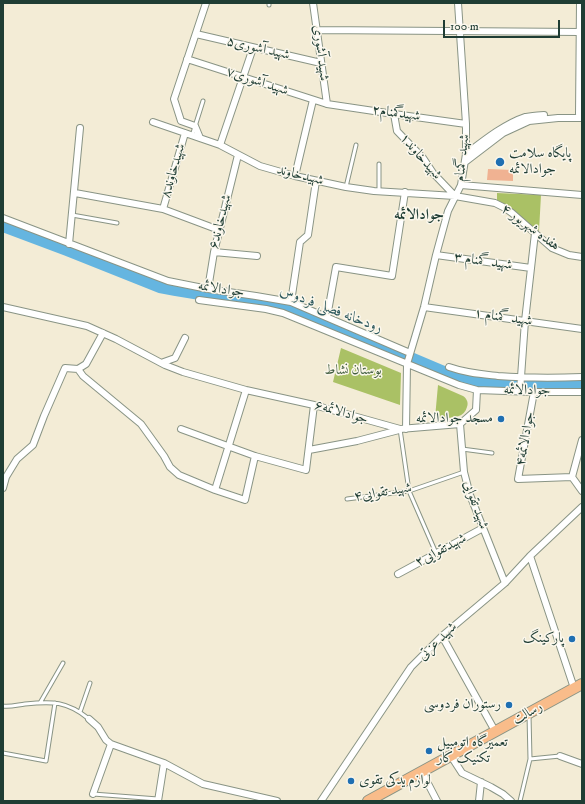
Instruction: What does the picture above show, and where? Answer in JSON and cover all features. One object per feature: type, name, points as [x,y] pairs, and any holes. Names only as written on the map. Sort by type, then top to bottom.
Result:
[{"type":"main road","name":"رسالت","points":[[368,801],[578,686]]},
{"type":"street","points":[[200,138],[198,130],[195,126],[181,121],[174,99],[206,3]]},
{"type":"street","name":"شهید آشوری","points":[[313,3],[327,104]]},
{"type":"street","name":"شهید گمنام","points":[[403,429],[407,364],[424,307],[448,211],[461,185],[465,162],[466,124],[458,3]]},
{"type":"street","points":[[580,3],[581,115]]},
{"type":"street","points":[[317,30],[580,32]]},
{"type":"street","name":"شهید آشوری۵","points":[[196,34],[321,63]]},
{"type":"street","points":[[220,145],[253,48]]},
{"type":"street","name":"شهید آشوری۷","points":[[187,59],[327,104]]},
{"type":"street","points":[[295,176],[313,100]]},
{"type":"street","name":"شهیدگمنام۲","points":[[327,104],[466,124]]},
{"type":"street","name":"شهیدخاوند۱","points":[[394,114],[397,131],[423,158],[433,173],[455,196]]},
{"type":"street","points":[[466,154],[502,129],[526,117],[545,115],[581,115]]},
{"type":"street","points":[[465,162],[503,133],[522,123],[581,115]]},
{"type":"street","name":"شهیدخاوند","points":[[153,122],[220,145],[260,166],[295,176],[346,187],[379,191],[455,196]]},
{"type":"street","points":[[69,244],[80,128]]},
{"type":"street","name":"شهیدخاوند۸","points":[[163,209],[185,133]]},
{"type":"street","name":"شهیدخاوند۶","points":[[208,289],[214,252],[238,154]]},
{"type":"street","points":[[291,302],[300,242],[308,235],[316,181]]},
{"type":"street","points":[[461,185],[582,195]]},
{"type":"street","points":[[327,317],[336,267],[392,276],[405,192]]},
{"type":"street","points":[[74,193],[163,209],[219,230]]},
{"type":"street","name":"هفده شهریور ۴","points":[[455,196],[495,203],[512,213],[552,248],[582,257]]},
{"type":"street","name":"جوادالائمه","points":[[3,218],[168,281],[291,302],[410,353]]},
{"type":"street","points":[[520,391],[525,321],[535,233]]},
{"type":"street","points":[[214,252],[257,256]]},
{"type":"street","name":"شهید گمنام ۳","points":[[436,255],[531,268]]},
{"type":"street","name":"جوادالائمه","points":[[199,300],[266,309],[283,313],[459,385],[477,390],[582,392]]},
{"type":"street","name":"جوادالائمه۶","points":[[3,307],[87,326],[183,372],[246,390],[314,405],[403,429],[460,424]]},
{"type":"street","name":"شهید گمنام ۱","points":[[424,307],[582,329]]},
{"type":"street","points":[[3,488],[6,477],[17,459],[34,445],[44,416],[65,368],[78,369],[86,364],[103,333]]},
{"type":"street","points":[[162,363],[175,358],[185,338]]},
{"type":"street","name":"جوادالائمه","points":[[449,367],[473,374],[521,378],[582,377]]},
{"type":"street","points":[[78,369],[83,376],[141,424],[170,467],[178,475],[245,500],[255,456]]},
{"type":"street","points":[[215,490],[246,390]]},
{"type":"street","points":[[460,424],[476,410],[477,390]]},
{"type":"street","name":"جوادالائمه۴","points":[[534,392],[518,480],[572,477]]},
{"type":"street","points":[[181,429],[255,456],[306,470],[314,405]]},
{"type":"street","name":"شهید تقوایی","points":[[460,424],[464,472],[470,495],[505,583]]},
{"type":"street","points":[[309,450],[357,441],[403,429]]},
{"type":"street","points":[[582,440],[572,477],[582,490]]},
{"type":"street","name":"شهید عزتی","points":[[321,801],[412,667],[442,636],[505,583],[530,556],[582,507]]},
{"type":"street","name":"شهیدتقوایی۲","points":[[398,574],[483,528]]},
{"type":"street","points":[[530,556],[578,686]]},
{"type":"street","points":[[442,636],[495,731]]},
{"type":"street","points":[[89,719],[98,727],[106,740],[111,744],[164,763],[203,784],[278,801]]},
{"type":"street","points":[[93,794],[111,744]]},
{"type":"street","points":[[451,756],[462,773],[481,782],[511,801]]},
{"type":"street","points":[[560,756],[582,764]]},
{"type":"street","points":[[158,800],[164,763]]},
{"type":"street","points":[[422,772],[436,801]]},
{"type":"street","points":[[479,801],[481,782]]},
{"type":"lane","points":[[192,136],[203,101]]},
{"type":"lane","points":[[346,187],[356,145]]},
{"type":"lane","points":[[379,164],[379,191]]},
{"type":"lane","points":[[72,215],[117,223]]},
{"type":"lane","points":[[403,429],[409,491],[436,553]]},
{"type":"lane","points":[[462,448],[492,453]]},
{"type":"lane","name":"شهید تقوایی۴","points":[[347,499],[409,491],[464,472]]},
{"type":"lane","points":[[40,703],[63,664]]},
{"type":"lane","points":[[80,712],[90,683]]},
{"type":"lane","points":[[3,753],[46,761],[55,703]]},
{"type":"lane","points":[[3,706],[55,703],[68,705],[89,719]]},
{"type":"lane","points":[[520,801],[530,759],[529,713]]},
{"type":"lane","points":[[530,759],[560,756]]},
{"type":"lane","points":[[93,794],[158,800]]},
{"type":"green space","points":[[497,193],[541,195],[539,231],[497,200]]},
{"type":"green space","name":"بوستان نشاط","points":[[341,348],[401,373],[400,405],[333,382]]},
{"type":"green space","points":[[438,385],[465,398],[468,405],[462,414],[449,418],[435,418]]},
{"type":"building","points":[[488,169],[513,170],[513,181],[487,180]]},
{"type":"waterway","name":"رودخانه فصلی فردوس","points":[[3,225],[160,286],[280,306],[323,322],[460,380],[506,384],[582,384]]},
{"type":"place","name":"پایگاه سلامت جوادالائمه","points":[[500,162]]},
{"type":"place","name":"مسجد جوادالائمه","points":[[501,419]]},
{"type":"place","name":"پارکینگ","points":[[572,639]]},
{"type":"place","name":"رستوران فردوسی","points":[[509,705]]},
{"type":"place","name":"تعمیرگاه اتومبیل تکنیک کار","points":[[429,751]]},
{"type":"place","name":"لوازم یدکی تقوی","points":[[351,781]]},
{"type":"district","name":"جوادالائمه","points":[[419,216]]}]
